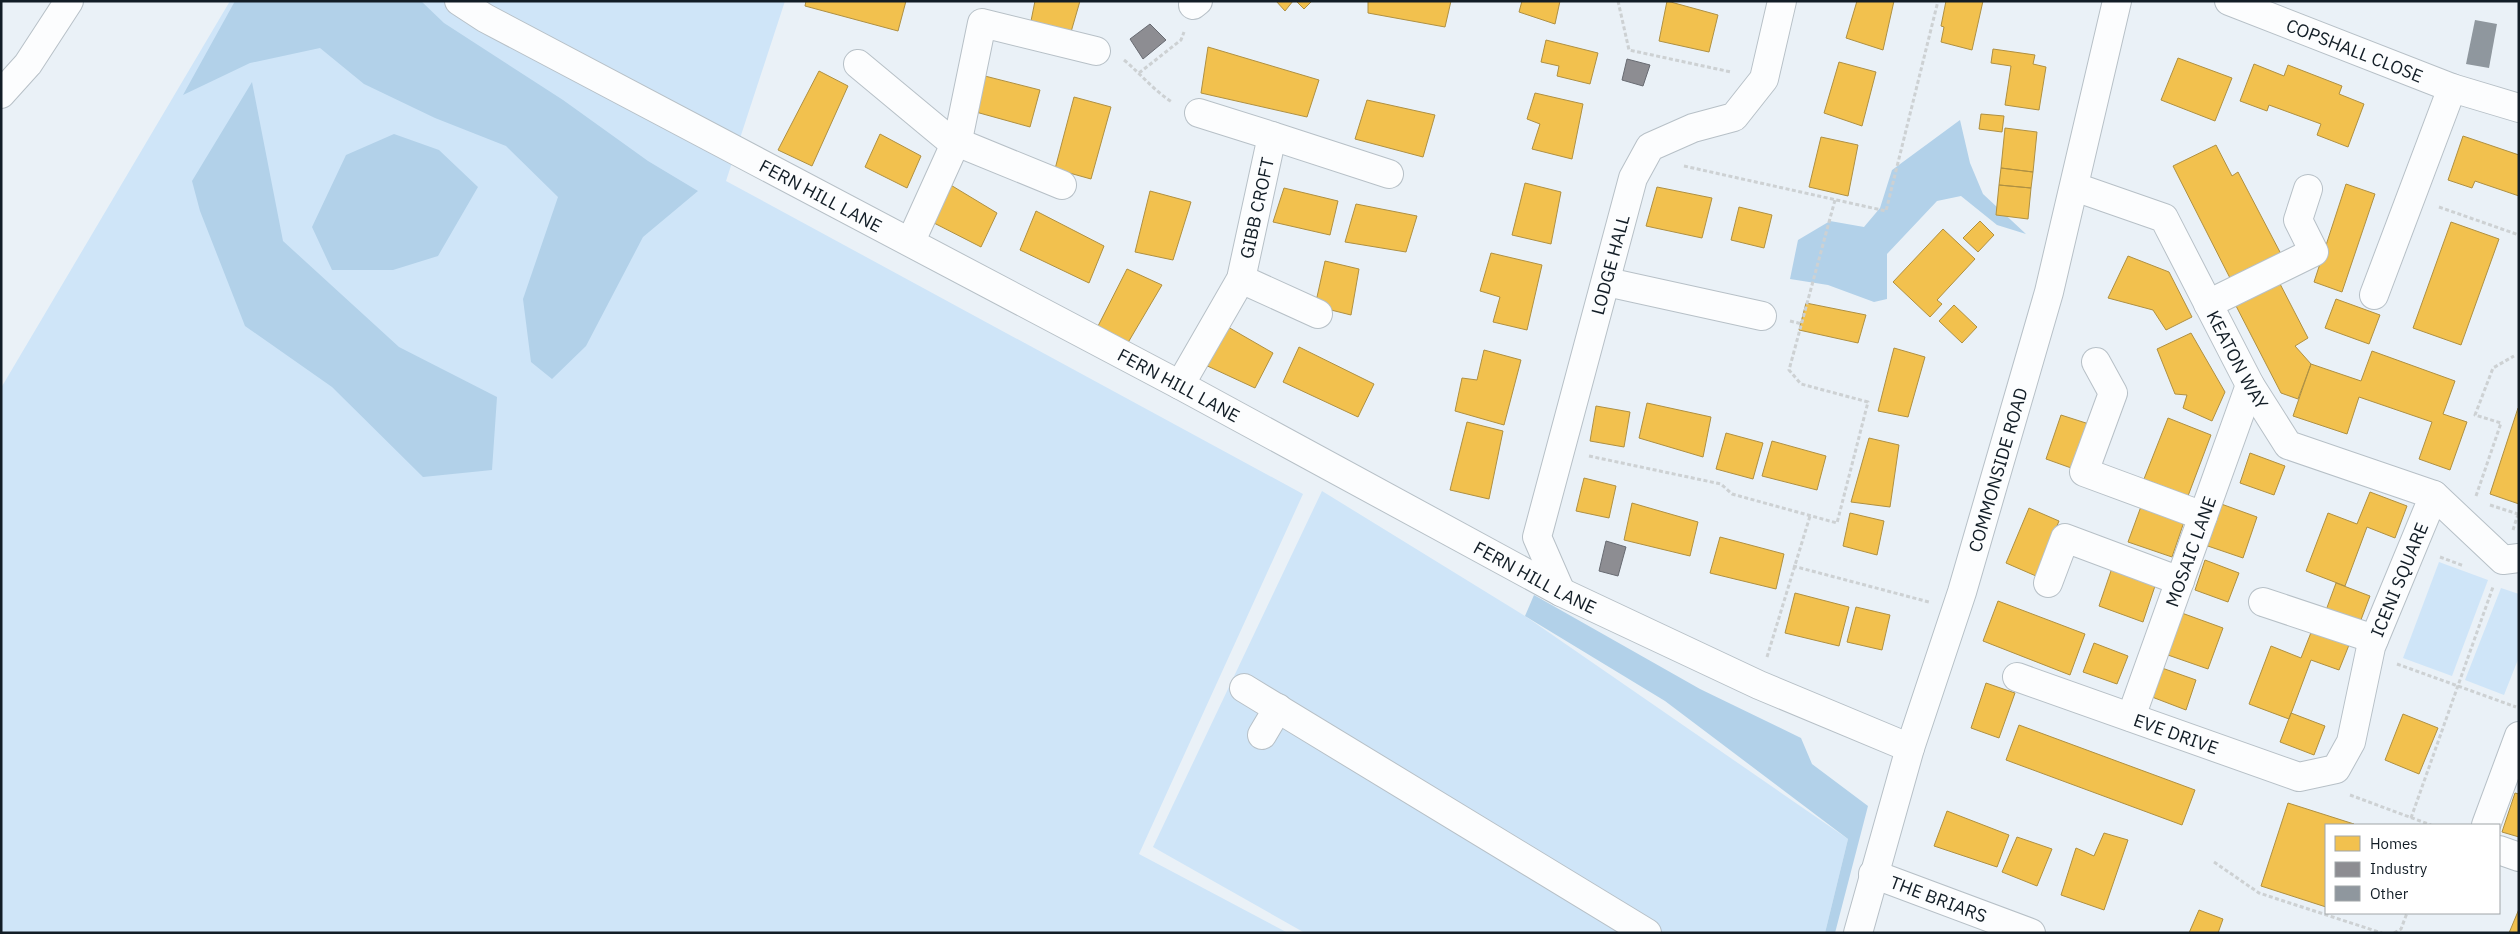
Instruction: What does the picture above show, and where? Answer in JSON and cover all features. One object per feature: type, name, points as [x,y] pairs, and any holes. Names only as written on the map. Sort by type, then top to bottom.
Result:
[{"type":"street","points":[[1,94],[28,64],[69,1]]},
{"type":"street","name":"FERN HILL LANE","points":[[459,1],[494,22],[1180,385],[1561,592],[1759,685],[1910,748]]},
{"type":"street","name":"LODGE HALL","points":[[1561,592],[1538,537],[1633,178],[1650,147],[1694,128],[1734,117],[1764,79],[1782,1]]},
{"type":"street","name":"COMMONSIDE ROAD","points":[[1858,933],[1910,748],[1956,610],[2046,301],[2075,187],[2117,1]]},
{"type":"street","name":"COPSHALL CLOSE","points":[[2229,1],[2269,9],[2452,88],[2519,108]]},
{"type":"street","points":[[911,241],[956,142],[982,23],[1096,51]]},
{"type":"street","points":[[858,64],[947,138],[1062,185]]},
{"type":"street","points":[[2374,295],[2452,88]]},
{"type":"street","name":"GIBB CROFT","points":[[1198,113],[1389,174]]},
{"type":"street","name":"GIBB CROFT","points":[[1180,385],[1241,279],[1272,136]]},
{"type":"street","name":"KEATON WAY","points":[[2075,187],[2164,218],[2250,385],[2288,445],[2434,496]]},
{"type":"street","points":[[2208,304],[2314,252],[2298,220],[2308,189]]},
{"type":"street","name":"GIBB CROFT","points":[[1241,279],[1318,314]]},
{"type":"street","points":[[1607,282],[1762,316]]},
{"type":"street","points":[[2096,362],[2113,393],[2084,472],[2203,516]]},
{"type":"street","name":"MOSAIC LANE","points":[[2131,717],[2250,385]]},
{"type":"street","name":"ICENI SQUARE","points":[[2336,769],[2351,742],[2371,647],[2434,496],[2511,559]]},
{"type":"street","points":[[2048,583],[2065,538],[2180,581]]},
{"type":"street","points":[[2262,602],[2371,647]]},
{"type":"street","name":"EVE DRIVE","points":[[2017,677],[2299,777],[2336,769]]},
{"type":"street","points":[[1244,688],[1647,933]]},
{"type":"street","points":[[1262,736],[1278,708]]},
{"type":"street","points":[[2486,824],[2519,736]]},
{"type":"street","points":[[2500,850],[2519,858]]},
{"type":"street","name":"THE BRIARS","points":[[1874,874],[2031,933]]},
{"type":"path","points":[[1618,1],[1629,50],[1764,79]]},
{"type":"path","points":[[1644,157],[1886,211],[1938,1]]},
{"type":"path","points":[[1139,73],[1181,40],[1196,3]]},
{"type":"path","points":[[1096,51],[1116,53],[1139,73],[1154,90],[1174,103]]},
{"type":"path","points":[[2411,198],[2519,236]]},
{"type":"path","points":[[1561,450],[1721,484],[1732,494],[1837,523],[1868,402],[1801,384],[1789,370],[1835,200]]},
{"type":"path","points":[[2475,500],[2502,423],[2475,415],[2493,368],[2514,356]]},
{"type":"path","points":[[2411,818],[2457,686],[2511,559],[2518,514],[2483,503]]},
{"type":"path","points":[[1759,685],[1793,566],[1810,516]]},
{"type":"path","points":[[1793,566],[1956,610]]},
{"type":"path","points":[[2371,647],[2457,686],[2519,708]]},
{"type":"path","points":[[2346,794],[2428,824]]},
{"type":"path","points":[[2214,862],[2259,893],[2382,933]]},
{"type":"path","points":[[2394,933],[2401,930],[2407,914]]},
{"type":"shaded area","points":[[230,1],[785,1],[726,181],[1303,494],[1139,854],[1288,933],[1,933],[1,388]]},
{"type":"shaded area","points":[[235,1],[421,1],[444,23],[563,100],[648,161],[698,191],[643,237],[586,346],[552,379],[531,362],[523,299],[558,197],[506,146],[435,118],[364,84],[320,48],[250,63],[183,95]]},
{"type":"shaded area","points":[[252,82],[283,241],[399,347],[497,397],[492,470],[423,477],[332,387],[245,326],[200,211],[192,181]]},
{"type":"shaded area","points":[[1960,120],[1970,163],[1983,194],[2026,234],[1997,225],[1961,196],[1937,201],[1887,254],[1887,299],[1874,302],[1828,285],[1790,279],[1798,240],[1830,221],[1864,227],[1880,208],[1892,170]]},
{"type":"shaded area","points":[[394,134],[439,150],[478,187],[438,256],[393,270],[332,270],[312,227],[346,155]]},
{"type":"shaded area","points":[[1322,491],[1525,616],[1848,839],[1825,933],[1305,933],[1153,847]]},
{"type":"shaded area","points":[[2439,562],[2488,580],[2452,676],[2403,658]]},
{"type":"shaded area","points":[[2501,588],[2519,594],[2519,657],[2504,695],[2465,680]]},
{"type":"shaded area","points":[[1534,595],[1700,689],[1801,738],[1812,764],[1868,806],[1835,933],[1825,933],[1848,839],[1665,701],[1525,616]]},
{"type":"building: Homes","points":[[806,1],[906,1],[898,31],[805,6]]},
{"type":"building: Homes","points":[[1035,1],[1080,1],[1071,32],[1031,21]]},
{"type":"building: Homes","points":[[1276,1],[1293,1],[1285,11]]},
{"type":"building: Homes","points":[[1296,1],[1312,1],[1304,9]]},
{"type":"building: Homes","points":[[1368,1],[1451,1],[1445,27],[1368,13]]},
{"type":"building: Homes","points":[[1522,1],[1560,1],[1555,24],[1519,12]]},
{"type":"building: Homes","points":[[1667,1],[1718,15],[1709,52],[1659,41]]},
{"type":"building: Homes","points":[[1857,1],[1894,1],[1883,50],[1846,38]]},
{"type":"building: Homes","points":[[1946,1],[1983,1],[1972,50],[1941,42],[1944,27],[1941,26]]},
{"type":"building: Homes","points":[[1546,40],[1598,53],[1590,84],[1557,76],[1559,66],[1541,62]]},
{"type":"building: Homes","points":[[1208,47],[1319,80],[1307,117],[1201,93]]},
{"type":"building: Homes","points":[[1993,49],[2035,55],[2033,64],[2046,67],[2039,110],[2005,105],[2011,66],[1991,63]]},
{"type":"building: Homes","points":[[2178,58],[2232,78],[2215,121],[2161,100]]},
{"type":"building: Homes","points":[[1839,62],[1876,72],[1862,126],[1824,113]]},
{"type":"building: Homes","points":[[2254,64],[2284,76],[2288,65],[2342,86],[2339,94],[2364,104],[2348,147],[2317,135],[2321,124],[2269,105],[2267,111],[2240,101]]},
{"type":"building: Homes","points":[[819,71],[848,86],[812,166],[778,150]]},
{"type":"building: Homes","points":[[973,73],[1040,90],[1030,127],[965,109]]},
{"type":"building: Homes","points":[[1535,93],[1583,104],[1572,159],[1532,149],[1540,124],[1527,119]]},
{"type":"building: Homes","points":[[1074,97],[1111,107],[1091,179],[1055,169]]},
{"type":"building: Homes","points":[[1367,100],[1435,115],[1423,157],[1355,139]]},
{"type":"building: Homes","points":[[1981,114],[2004,116],[2002,132],[1979,129]]},
{"type":"building: Homes","points":[[2005,128],[2037,132],[2033,172],[2001,168]]},
{"type":"building: Homes","points":[[880,134],[921,156],[907,188],[865,167]]},
{"type":"building: Homes","points":[[2463,136],[2519,155],[2519,196],[2475,181],[2472,188],[2448,180]]},
{"type":"building: Homes","points":[[1821,137],[1858,145],[1848,196],[1809,187]]},
{"type":"building: Homes","points":[[2216,145],[2232,176],[2238,172],[2281,254],[2231,280],[2173,166]]},
{"type":"building: Homes","points":[[2001,168],[2033,172],[2031,188],[1999,185]]},
{"type":"building: Homes","points":[[1525,183],[1561,192],[1551,244],[1512,235]]},
{"type":"building: Homes","points":[[949,184],[997,213],[981,247],[932,222]]},
{"type":"building: Homes","points":[[2346,184],[2375,194],[2342,292],[2314,282]]},
{"type":"building: Homes","points":[[1999,185],[2031,188],[2028,219],[1996,215]]},
{"type":"building: Homes","points":[[1657,187],[1712,198],[1702,238],[1646,226]]},
{"type":"building: Homes","points":[[1284,188],[1338,201],[1330,235],[1273,222]]},
{"type":"building: Homes","points":[[1150,191],[1191,202],[1173,260],[1135,252]]},
{"type":"building: Homes","points":[[1356,204],[1417,216],[1406,252],[1345,242]]},
{"type":"building: Homes","points":[[1739,207],[1772,215],[1764,248],[1731,240]]},
{"type":"building: Homes","points":[[1036,211],[1104,246],[1089,283],[1020,250]]},
{"type":"building: Homes","points":[[1980,221],[1994,235],[1978,252],[1963,238]]},
{"type":"building: Homes","points":[[2451,222],[2499,239],[2461,345],[2413,328]]},
{"type":"building: Homes","points":[[1943,229],[1975,259],[1937,300],[1942,304],[1930,317],[1893,282]]},
{"type":"building: Homes","points":[[1491,253],[1542,265],[1527,330],[1493,322],[1500,297],[1480,291]]},
{"type":"building: Homes","points":[[2128,256],[2169,272],[2192,317],[2166,330],[2153,310],[2108,298]]},
{"type":"building: Homes","points":[[1325,261],[1359,269],[1351,315],[1315,306]]},
{"type":"building: Homes","points":[[1127,269],[1162,285],[1126,346],[1095,332]]},
{"type":"building: Homes","points":[[2278,280],[2308,338],[2295,346],[2311,364],[2298,399],[2281,393],[2234,302]]},
{"type":"building: Homes","points":[[2336,299],[2380,315],[2369,344],[2325,328]]},
{"type":"building: Homes","points":[[1806,303],[1866,315],[1858,343],[1799,330]]},
{"type":"building: Homes","points":[[1954,305],[1977,327],[1962,343],[1939,321]]},
{"type":"building: Homes","points":[[1221,323],[1273,353],[1255,388],[1201,363]]},
{"type":"building: Homes","points":[[2191,333],[2225,392],[2212,421],[2183,408],[2187,395],[2175,394],[2157,349]]},
{"type":"building: Homes","points":[[1299,347],[1374,384],[1358,417],[1283,382]]},
{"type":"building: Homes","points":[[1894,348],[1925,357],[1908,417],[1878,411]]},
{"type":"building: Homes","points":[[1484,350],[1521,360],[1504,425],[1455,411],[1462,378],[1477,380]]},
{"type":"building: Homes","points":[[2372,351],[2455,381],[2443,414],[2467,422],[2450,470],[2419,459],[2432,422],[2359,397],[2347,434],[2293,416],[2311,364],[2361,381]]},
{"type":"building: Homes","points":[[1647,403],[1711,417],[1703,457],[1639,438]]},
{"type":"building: Homes","points":[[1596,406],[1630,412],[1624,447],[1590,441]]},
{"type":"building: Homes","points":[[2519,408],[2519,504],[2490,494]]},
{"type":"building: Homes","points":[[2061,415],[2089,424],[2074,469],[2046,459]]},
{"type":"building: Homes","points":[[2168,418],[2211,435],[2188,496],[2144,479]]},
{"type":"building: Homes","points":[[1467,422],[1503,431],[1489,499],[1450,490]]},
{"type":"building: Homes","points":[[1726,433],[1763,443],[1753,479],[1716,469]]},
{"type":"building: Homes","points":[[1869,438],[1899,445],[1890,507],[1851,502]]},
{"type":"building: Homes","points":[[1772,441],[1826,456],[1817,490],[1762,476]]},
{"type":"building: Homes","points":[[2250,453],[2285,466],[2274,495],[2240,483]]},
{"type":"building: Homes","points":[[1584,478],[1616,486],[1609,518],[1576,511]]},
{"type":"building: Homes","points":[[2370,492],[2407,506],[2395,538],[2367,527],[2345,586],[2306,571],[2328,513],[2357,524]]},
{"type":"building: Homes","points":[[2143,501],[2186,516],[2172,557],[2128,542]]},
{"type":"building: Homes","points":[[2213,501],[2257,517],[2243,558],[2199,543]]},
{"type":"building: Homes","points":[[1632,503],[1698,522],[1690,556],[1624,540]]},
{"type":"building: Homes","points":[[2029,508],[2059,521],[2036,576],[2006,563]]},
{"type":"building: Homes","points":[[1850,513],[1884,521],[1877,555],[1843,546]]},
{"type":"building: Homes","points":[[1720,537],[1784,554],[1776,589],[1710,573]]},
{"type":"building: Homes","points":[[2205,560],[2239,573],[2228,602],[2195,590]]},
{"type":"building: Homes","points":[[2113,565],[2157,580],[2143,622],[2099,606]]},
{"type":"building: Homes","points":[[2336,583],[2370,596],[2359,625],[2325,613]]},
{"type":"building: Homes","points":[[1795,593],[1849,607],[1839,646],[1785,633]]},
{"type":"building: Homes","points":[[1998,601],[2085,634],[2070,675],[1983,641]]},
{"type":"building: Homes","points":[[1856,607],[1890,615],[1882,650],[1847,642]]},
{"type":"building: Homes","points":[[2179,612],[2223,628],[2208,669],[2165,654]]},
{"type":"building: Homes","points":[[2314,625],[2351,640],[2339,670],[2311,660],[2289,719],[2249,704],[2271,646],[2301,658]]},
{"type":"building: Homes","points":[[2094,643],[2128,656],[2117,684],[2083,672]]},
{"type":"building: Homes","points":[[2162,668],[2196,680],[2186,710],[2152,697]]},
{"type":"building: Homes","points":[[1986,683],[2015,693],[1999,738],[1971,728]]},
{"type":"building: Homes","points":[[2291,713],[2325,726],[2314,755],[2280,742]]},
{"type":"building: Homes","points":[[2403,714],[2438,728],[2419,774],[2385,760]]},
{"type":"building: Homes","points":[[2019,725],[2195,790],[2182,825],[2006,760]]},
{"type":"building: Homes","points":[[2515,793],[2519,794],[2519,837],[2502,832]]},
{"type":"building: Homes","points":[[2288,803],[2354,824],[2325,824],[2325,907],[2261,886]]},
{"type":"building: Homes","points":[[1947,811],[2009,835],[1997,867],[1934,846]]},
{"type":"building: Homes","points":[[2104,833],[2128,840],[2104,910],[2061,895],[2076,848],[2094,856]]},
{"type":"building: Homes","points":[[2017,837],[2052,849],[2037,886],[2002,872]]},
{"type":"building: Homes","points":[[2519,909],[2519,933],[2509,933]]},
{"type":"building: Homes","points":[[2199,910],[2223,919],[2218,933],[2189,933]]},
{"type":"building: Industry","points":[[1150,24],[1166,40],[1143,59],[1130,39]]},
{"type":"building: Industry","points":[[1627,59],[1650,65],[1643,86],[1622,80]]},
{"type":"building: Industry","points":[[1606,541],[1626,547],[1618,576],[1599,571]]},
{"type":"building: Other","points":[[2475,20],[2497,24],[2489,68],[2466,64]]}]
